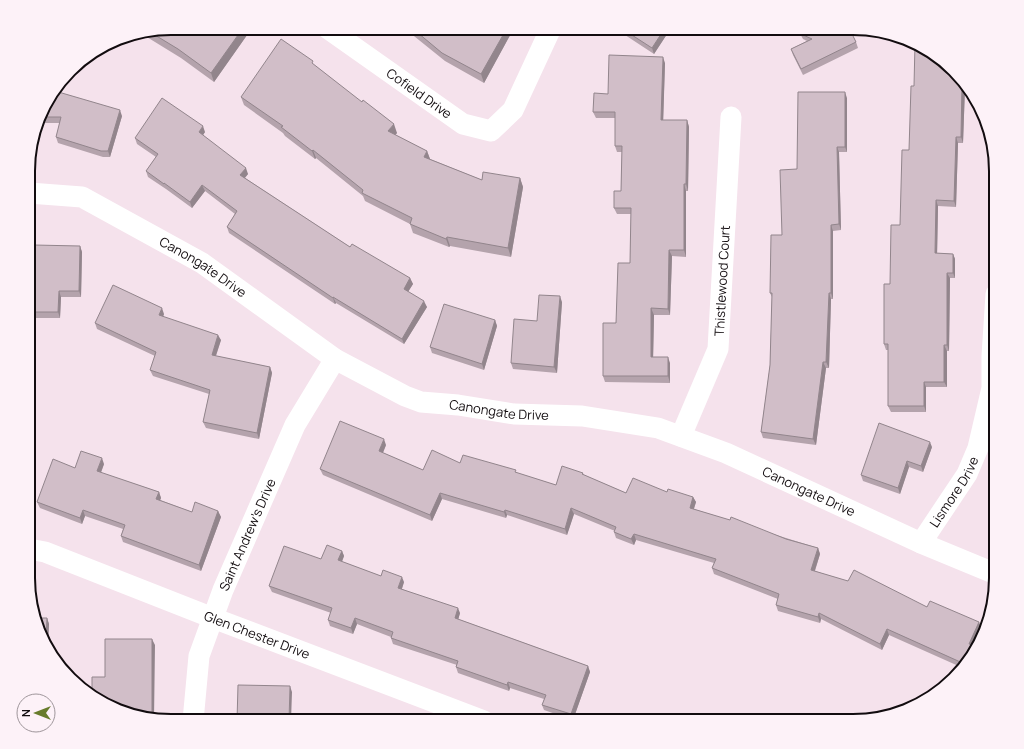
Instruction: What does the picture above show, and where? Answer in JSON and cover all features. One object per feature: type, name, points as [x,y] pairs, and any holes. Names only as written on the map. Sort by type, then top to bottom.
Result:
[{"type":"street","name":"Cofield Drive","points":[[337,35],[463,124],[491,131],[513,110],[548,35]]},
{"type":"street","name":"Thistlewood Court","points":[[681,436],[718,348],[731,117]]},
{"type":"street","name":"Canongate Drive","points":[[35,193],[82,197],[202,263],[334,359],[405,396],[421,402],[458,405],[514,414],[582,416],[658,428],[726,453],[921,543],[989,571]]},
{"type":"street","name":"Saint Andrew's Drive","points":[[194,714],[199,656],[223,590],[294,425],[334,359]]},
{"type":"street","name":"Lismore Drive","points":[[921,543],[967,474],[978,448],[989,401]]},
{"type":"street","name":"Glen Chester Drive","points":[[35,550],[45,552],[213,618],[466,714]]},
{"type":"building","points":[[238,35],[211,73],[178,49],[156,36]]},
{"type":"building","points":[[420,35],[503,35],[481,74],[442,53]]},
{"type":"building","points":[[632,35],[660,35],[652,48]]},
{"type":"building","points":[[803,35],[852,35],[856,42],[801,69],[791,49],[812,39]]},
{"type":"building","points":[[281,39],[313,61],[312,63],[362,102],[363,100],[394,124],[388,131],[427,151],[424,157],[482,180],[483,172],[520,178],[508,248],[447,237],[446,239],[410,224],[412,218],[362,193],[363,190],[313,150],[312,151],[281,127],[283,126],[241,97]]},
{"type":"building","points":[[915,50],[936,63],[962,90],[961,137],[956,137],[954,201],[936,200],[935,253],[953,254],[953,273],[947,273],[947,345],[944,345],[944,382],[924,382],[924,406],[888,406],[888,344],[884,344],[884,284],[890,284],[891,225],[900,225],[902,150],[909,150],[911,86],[914,86]]},
{"type":"building","points":[[609,55],[663,57],[661,120],[687,120],[686,184],[684,184],[684,250],[669,250],[668,309],[651,308],[651,357],[668,357],[668,376],[603,376],[603,323],[616,323],[618,263],[630,263],[631,208],[614,208],[614,191],[621,191],[622,146],[615,146],[615,112],[593,112],[594,93],[608,94]]},
{"type":"building","points":[[60,92],[120,110],[108,151],[101,151],[56,137],[61,117],[46,117]]},
{"type":"building","points":[[798,92],[845,92],[845,147],[837,147],[839,224],[831,225],[831,293],[829,293],[826,362],[823,362],[813,439],[761,432],[770,365],[772,293],[770,293],[771,235],[782,235],[780,170],[797,169]]},
{"type":"building","points":[[162,98],[203,126],[199,132],[246,168],[240,175],[350,247],[352,244],[410,278],[404,289],[424,301],[402,339],[333,298],[227,227],[237,211],[202,185],[190,202],[146,171],[158,154],[135,138]]},
{"type":"building","points":[[35,245],[80,246],[79,291],[59,291],[58,312],[35,312]]},
{"type":"building","points":[[113,285],[162,308],[159,315],[218,335],[212,355],[270,367],[257,433],[203,422],[210,390],[150,370],[156,352],[95,323]]},
{"type":"building","points":[[539,295],[560,296],[554,367],[511,363],[514,319],[537,321]]},
{"type":"building","points":[[444,304],[495,320],[482,364],[430,347]]},
{"type":"building","points":[[340,421],[384,439],[379,451],[423,470],[432,450],[460,463],[463,455],[516,470],[515,472],[556,485],[562,466],[583,473],[582,474],[626,493],[633,478],[667,492],[668,489],[693,497],[690,508],[730,520],[731,517],[786,539],[818,548],[811,570],[848,581],[854,570],[927,607],[930,601],[979,622],[969,644],[971,645],[960,662],[887,629],[880,644],[819,613],[818,617],[776,605],[779,594],[712,568],[716,559],[634,534],[631,539],[614,532],[616,527],[571,508],[565,529],[505,510],[504,512],[440,493],[430,515],[320,469]]},
{"type":"building","points":[[879,423],[930,442],[921,466],[907,461],[898,488],[861,475]]},
{"type":"building","points":[[81,451],[102,458],[97,471],[159,492],[156,499],[192,512],[195,502],[218,511],[199,565],[121,536],[125,525],[83,510],[80,518],[37,502],[53,459],[75,468]]},
{"type":"building","points":[[327,545],[342,551],[338,560],[381,576],[383,570],[402,577],[398,588],[458,608],[455,618],[588,666],[571,714],[542,705],[546,695],[508,682],[507,685],[456,667],[458,661],[391,638],[393,632],[355,618],[351,628],[328,620],[332,608],[269,586],[284,546],[321,559]]},
{"type":"building","points":[[41,618],[47,618],[46,633]]},
{"type":"building","points":[[105,639],[152,639],[152,712],[127,707],[103,696],[92,689],[92,677],[105,677]]},
{"type":"building","points":[[238,685],[290,686],[289,714],[237,714]]}]
